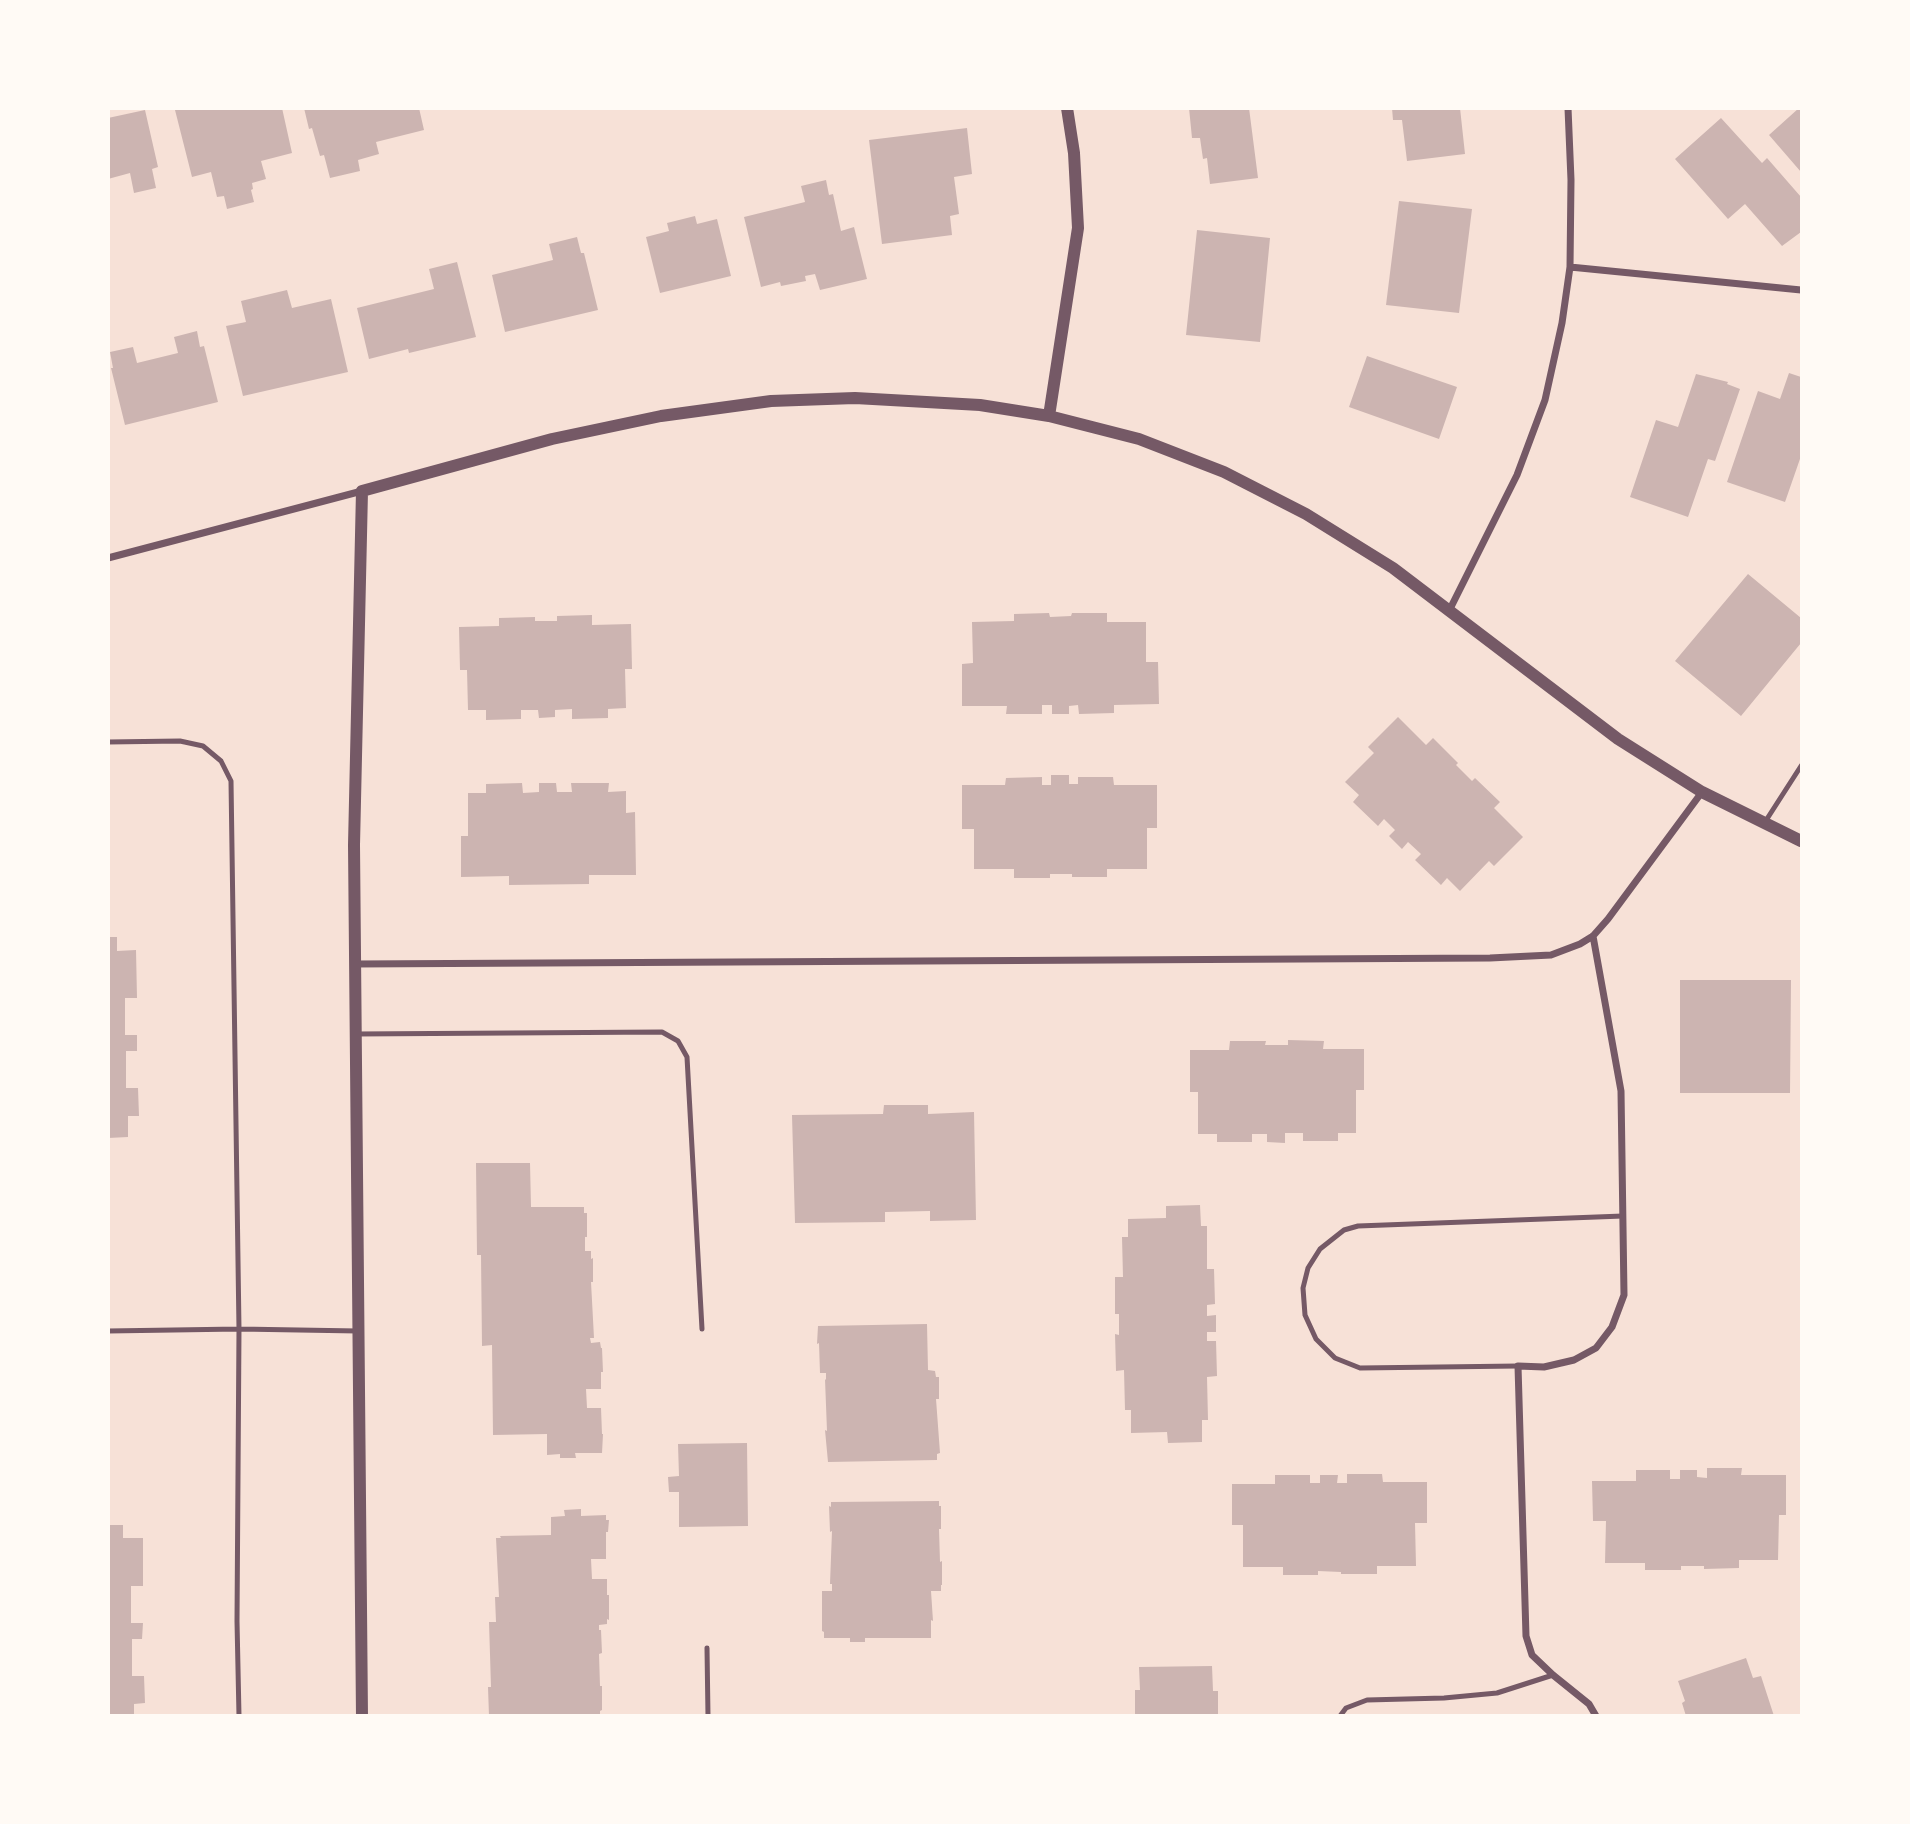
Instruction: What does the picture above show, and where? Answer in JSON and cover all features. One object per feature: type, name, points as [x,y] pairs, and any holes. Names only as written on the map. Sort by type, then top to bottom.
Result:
[{"type":"street","points":[[1049,416],[1078,228],[1074,153],[1066,108]]},
{"type":"street","points":[[1450,609],[1517,475],[1545,400],[1563,323],[1570,267],[1568,108]]},
{"type":"street","points":[[1570,267],[1801,289]]},
{"type":"street","points":[[108,558],[565,436],[661,416],[771,401],[855,398],[980,405],[1049,416],[1139,439],[1224,472],[1317,521],[1393,568],[1450,609],[1618,739],[1702,792],[1801,841]]},
{"type":"street","points":[[362,491],[354,845],[362,1716]]},
{"type":"street","points":[[355,964],[1490,958],[1551,955],[1593,936],[1702,792]]},
{"type":"street","points":[[1593,936],[1621,1091],[1624,1296],[1612,1327],[1596,1348],[1574,1360],[1544,1367],[1518,1366],[1526,1636],[1532,1655],[1589,1704],[1596,1716]]},
{"type":"lane","points":[[108,742],[180,741],[203,746],[221,761],[231,781],[239,1329],[239,1716]]},
{"type":"lane","points":[[1765,823],[1801,766]]},
{"type":"lane","points":[[356,1034],[662,1032],[678,1041],[687,1057],[702,1329]]},
{"type":"lane","points":[[1518,1366],[1360,1368],[1335,1358],[1316,1339],[1305,1315],[1303,1288],[1308,1268],[1320,1250],[1344,1230],[1359,1226],[1623,1216]]},
{"type":"lane","points":[[108,1331],[358,1331]]},
{"type":"lane","points":[[707,1648],[708,1716]]},
{"type":"lane","points":[[1339,1716],[1346,1709],[1367,1700],[1444,1698],[1497,1693],[1553,1675]]},
{"type":"building","points":[[282,108],[292,153],[261,161],[266,179],[252,183],[254,202],[227,209],[224,196],[217,197],[211,172],[192,177],[175,110]]},
{"type":"building","points":[[304,108],[419,108],[424,130],[376,142],[379,154],[358,160],[360,171],[330,178],[324,155],[320,156],[312,128],[309,129]]},
{"type":"building","points":[[1189,108],[1249,108],[1258,178],[1210,184],[1207,158],[1203,159],[1200,138],[1192,138]]},
{"type":"building","points":[[1392,108],[1460,108],[1465,154],[1407,161],[1402,120],[1393,120]]},
{"type":"building","points":[[1801,108],[1801,172],[1769,135]]},
{"type":"building","points":[[145,110],[158,167],[152,169],[156,188],[134,193],[130,173],[108,179],[108,118]]},
{"type":"building","points":[[1721,118],[1762,163],[1767,158],[1801,197],[1801,232],[1782,246],[1745,204],[1728,219],[1675,159]]},
{"type":"building","points":[[967,128],[972,174],[954,177],[959,214],[950,216],[952,235],[882,244],[869,140]]},
{"type":"building","points":[[826,180],[829,195],[833,194],[841,231],[854,227],[867,279],[820,290],[815,274],[805,276],[806,281],[781,286],[780,282],[761,287],[744,217],[805,202],[801,186]]},
{"type":"building","points":[[1399,201],[1472,209],[1459,313],[1386,305]]},
{"type":"building","points":[[695,216],[697,224],[717,219],[731,276],[660,293],[646,237],[669,231],[667,223]]},
{"type":"building","points":[[1197,230],[1270,238],[1260,342],[1186,335]]},
{"type":"building","points":[[577,237],[581,253],[584,253],[598,310],[505,332],[492,275],[553,260],[549,244]]},
{"type":"building","points":[[457,262],[476,337],[409,353],[408,349],[369,359],[357,308],[434,289],[429,269]]},
{"type":"building","points":[[287,290],[292,308],[331,299],[348,372],[243,396],[226,326],[246,322],[241,301]]},
{"type":"building","points":[[197,331],[200,347],[204,346],[218,402],[125,425],[111,368],[110,352],[133,347],[137,363],[178,353],[174,337]]},
{"type":"building","points":[[1367,356],[1457,387],[1439,439],[1349,407]]},
{"type":"building","points":[[1789,373],[1801,377],[1801,456],[1785,502],[1727,482],[1758,391],[1780,399]]},
{"type":"building","points":[[1696,374],[1728,382],[1727,384],[1740,389],[1715,461],[1708,459],[1688,517],[1630,497],[1656,420],[1678,427]]},
{"type":"building","points":[[1748,574],[1801,618],[1801,643],[1741,716],[1675,661]]},
{"type":"building","points":[[1049,613],[1050,617],[1071,616],[1072,613],[1107,613],[1107,622],[1146,622],[1146,662],[1158,662],[1159,704],[1114,705],[1114,713],[1079,714],[1078,705],[1069,706],[1069,714],[1052,714],[1052,705],[1042,705],[1042,714],[1006,714],[1007,706],[962,706],[962,664],[973,663],[972,622],[1014,621],[1014,614]]},
{"type":"building","points":[[592,615],[592,625],[631,624],[632,669],[625,669],[626,708],[608,709],[608,718],[572,719],[572,709],[555,710],[555,717],[539,718],[538,710],[521,710],[521,719],[486,720],[486,710],[468,710],[467,670],[460,670],[459,627],[499,626],[499,618],[535,617],[535,621],[557,621],[557,616]]},
{"type":"building","points":[[1398,717],[1426,745],[1433,738],[1472,781],[1475,778],[1500,802],[1494,808],[1523,837],[1494,866],[1489,861],[1460,891],[1447,878],[1441,885],[1415,860],[1421,854],[1408,842],[1402,849],[1389,836],[1395,830],[1384,819],[1378,826],[1353,802],[1359,795],[1345,782],[1374,753],[1368,747]]},
{"type":"building","points":[[1051,775],[1069,775],[1069,784],[1078,784],[1078,777],[1113,777],[1114,785],[1157,785],[1157,828],[1147,828],[1147,869],[1107,869],[1107,877],[1050,874],[1050,878],[1014,878],[1014,869],[974,869],[974,829],[962,829],[962,785],[1005,785],[1006,778],[1042,777],[1042,785],[1051,785]]},
{"type":"building","points":[[522,783],[523,793],[539,792],[539,783],[556,783],[557,792],[572,792],[571,783],[609,783],[608,792],[626,791],[626,813],[635,812],[636,875],[589,875],[589,884],[509,885],[509,876],[461,877],[461,836],[468,836],[468,793],[486,793],[486,784]]},
{"type":"building","points":[[108,937],[117,937],[117,951],[136,950],[137,998],[125,998],[125,1035],[137,1035],[137,1051],[126,1051],[126,1088],[138,1088],[139,1116],[128,1116],[128,1137],[108,1138]]},
{"type":"building","points":[[1680,980],[1791,980],[1790,1093],[1680,1093]]},
{"type":"building","points":[[1288,1040],[1324,1041],[1323,1049],[1364,1049],[1364,1090],[1356,1090],[1356,1133],[1338,1133],[1338,1141],[1303,1141],[1303,1133],[1285,1133],[1285,1143],[1267,1142],[1267,1134],[1252,1134],[1252,1142],[1217,1142],[1217,1134],[1198,1134],[1198,1092],[1190,1092],[1190,1050],[1229,1050],[1230,1041],[1266,1041],[1265,1045],[1288,1045]]},
{"type":"building","points":[[884,1105],[928,1105],[928,1114],[974,1112],[976,1220],[930,1221],[930,1211],[885,1212],[885,1222],[795,1223],[792,1115],[883,1114]]},
{"type":"building","points":[[476,1163],[530,1163],[531,1207],[584,1207],[584,1213],[587,1213],[585,1251],[591,1251],[591,1259],[593,1258],[591,1282],[594,1338],[590,1338],[591,1343],[600,1342],[603,1372],[601,1389],[586,1389],[587,1408],[601,1408],[602,1453],[575,1453],[576,1458],[560,1458],[560,1454],[547,1455],[547,1434],[493,1435],[492,1345],[482,1346]]},
{"type":"building","points":[[1200,1205],[1201,1226],[1207,1226],[1207,1269],[1214,1269],[1215,1304],[1207,1305],[1207,1316],[1216,1315],[1216,1332],[1207,1332],[1207,1341],[1216,1341],[1217,1376],[1207,1377],[1208,1420],[1202,1420],[1202,1442],[1168,1443],[1167,1432],[1131,1433],[1131,1410],[1125,1410],[1124,1370],[1116,1371],[1115,1334],[1119,1335],[1119,1314],[1115,1314],[1115,1277],[1123,1277],[1122,1237],[1128,1237],[1128,1219],[1166,1218],[1166,1206]]},
{"type":"building","points":[[927,1324],[928,1370],[935,1371],[936,1377],[939,1377],[939,1399],[936,1399],[940,1453],[937,1454],[937,1460],[828,1462],[825,1430],[827,1431],[826,1373],[820,1373],[818,1326]]},
{"type":"building","points":[[747,1443],[748,1526],[679,1527],[679,1492],[669,1492],[668,1477],[679,1476],[678,1444]]},
{"type":"building","points":[[1707,1468],[1742,1468],[1741,1475],[1786,1475],[1786,1515],[1779,1515],[1778,1560],[1739,1560],[1739,1568],[1704,1569],[1704,1566],[1681,1566],[1681,1570],[1645,1570],[1645,1563],[1605,1563],[1606,1521],[1593,1521],[1592,1481],[1636,1481],[1636,1470],[1670,1470],[1670,1479],[1680,1479],[1680,1470],[1697,1470],[1697,1477],[1707,1478]]},
{"type":"building","points":[[1347,1474],[1382,1474],[1383,1482],[1427,1482],[1427,1523],[1415,1523],[1416,1566],[1377,1566],[1377,1574],[1318,1571],[1318,1575],[1283,1575],[1283,1567],[1243,1567],[1243,1525],[1232,1525],[1232,1484],[1275,1484],[1275,1475],[1310,1475],[1310,1483],[1320,1483],[1320,1475],[1338,1475],[1337,1483],[1347,1483]]},
{"type":"building","points":[[939,1501],[942,1585],[941,1591],[931,1591],[931,1638],[865,1638],[865,1642],[850,1642],[850,1638],[824,1638],[822,1591],[832,1591],[831,1502]]},
{"type":"building","points":[[581,1509],[581,1516],[606,1515],[606,1520],[609,1520],[606,1559],[591,1559],[592,1579],[607,1579],[609,1595],[609,1620],[607,1619],[607,1624],[599,1625],[602,1653],[599,1654],[602,1686],[600,1716],[489,1716],[489,1622],[496,1622],[495,1597],[499,1597],[496,1538],[551,1535],[551,1517],[565,1516],[564,1510]]},
{"type":"building","points":[[108,1525],[123,1525],[123,1538],[143,1538],[143,1586],[131,1586],[131,1623],[143,1623],[142,1639],[132,1639],[132,1676],[144,1676],[145,1703],[134,1704],[134,1716],[108,1716]]},
{"type":"building","points":[[1746,1658],[1753,1678],[1761,1676],[1774,1716],[1686,1716],[1682,1703],[1685,1701],[1678,1681]]},
{"type":"building","points":[[1212,1666],[1213,1691],[1218,1691],[1218,1716],[1135,1716],[1135,1690],[1140,1690],[1139,1667]]}]
